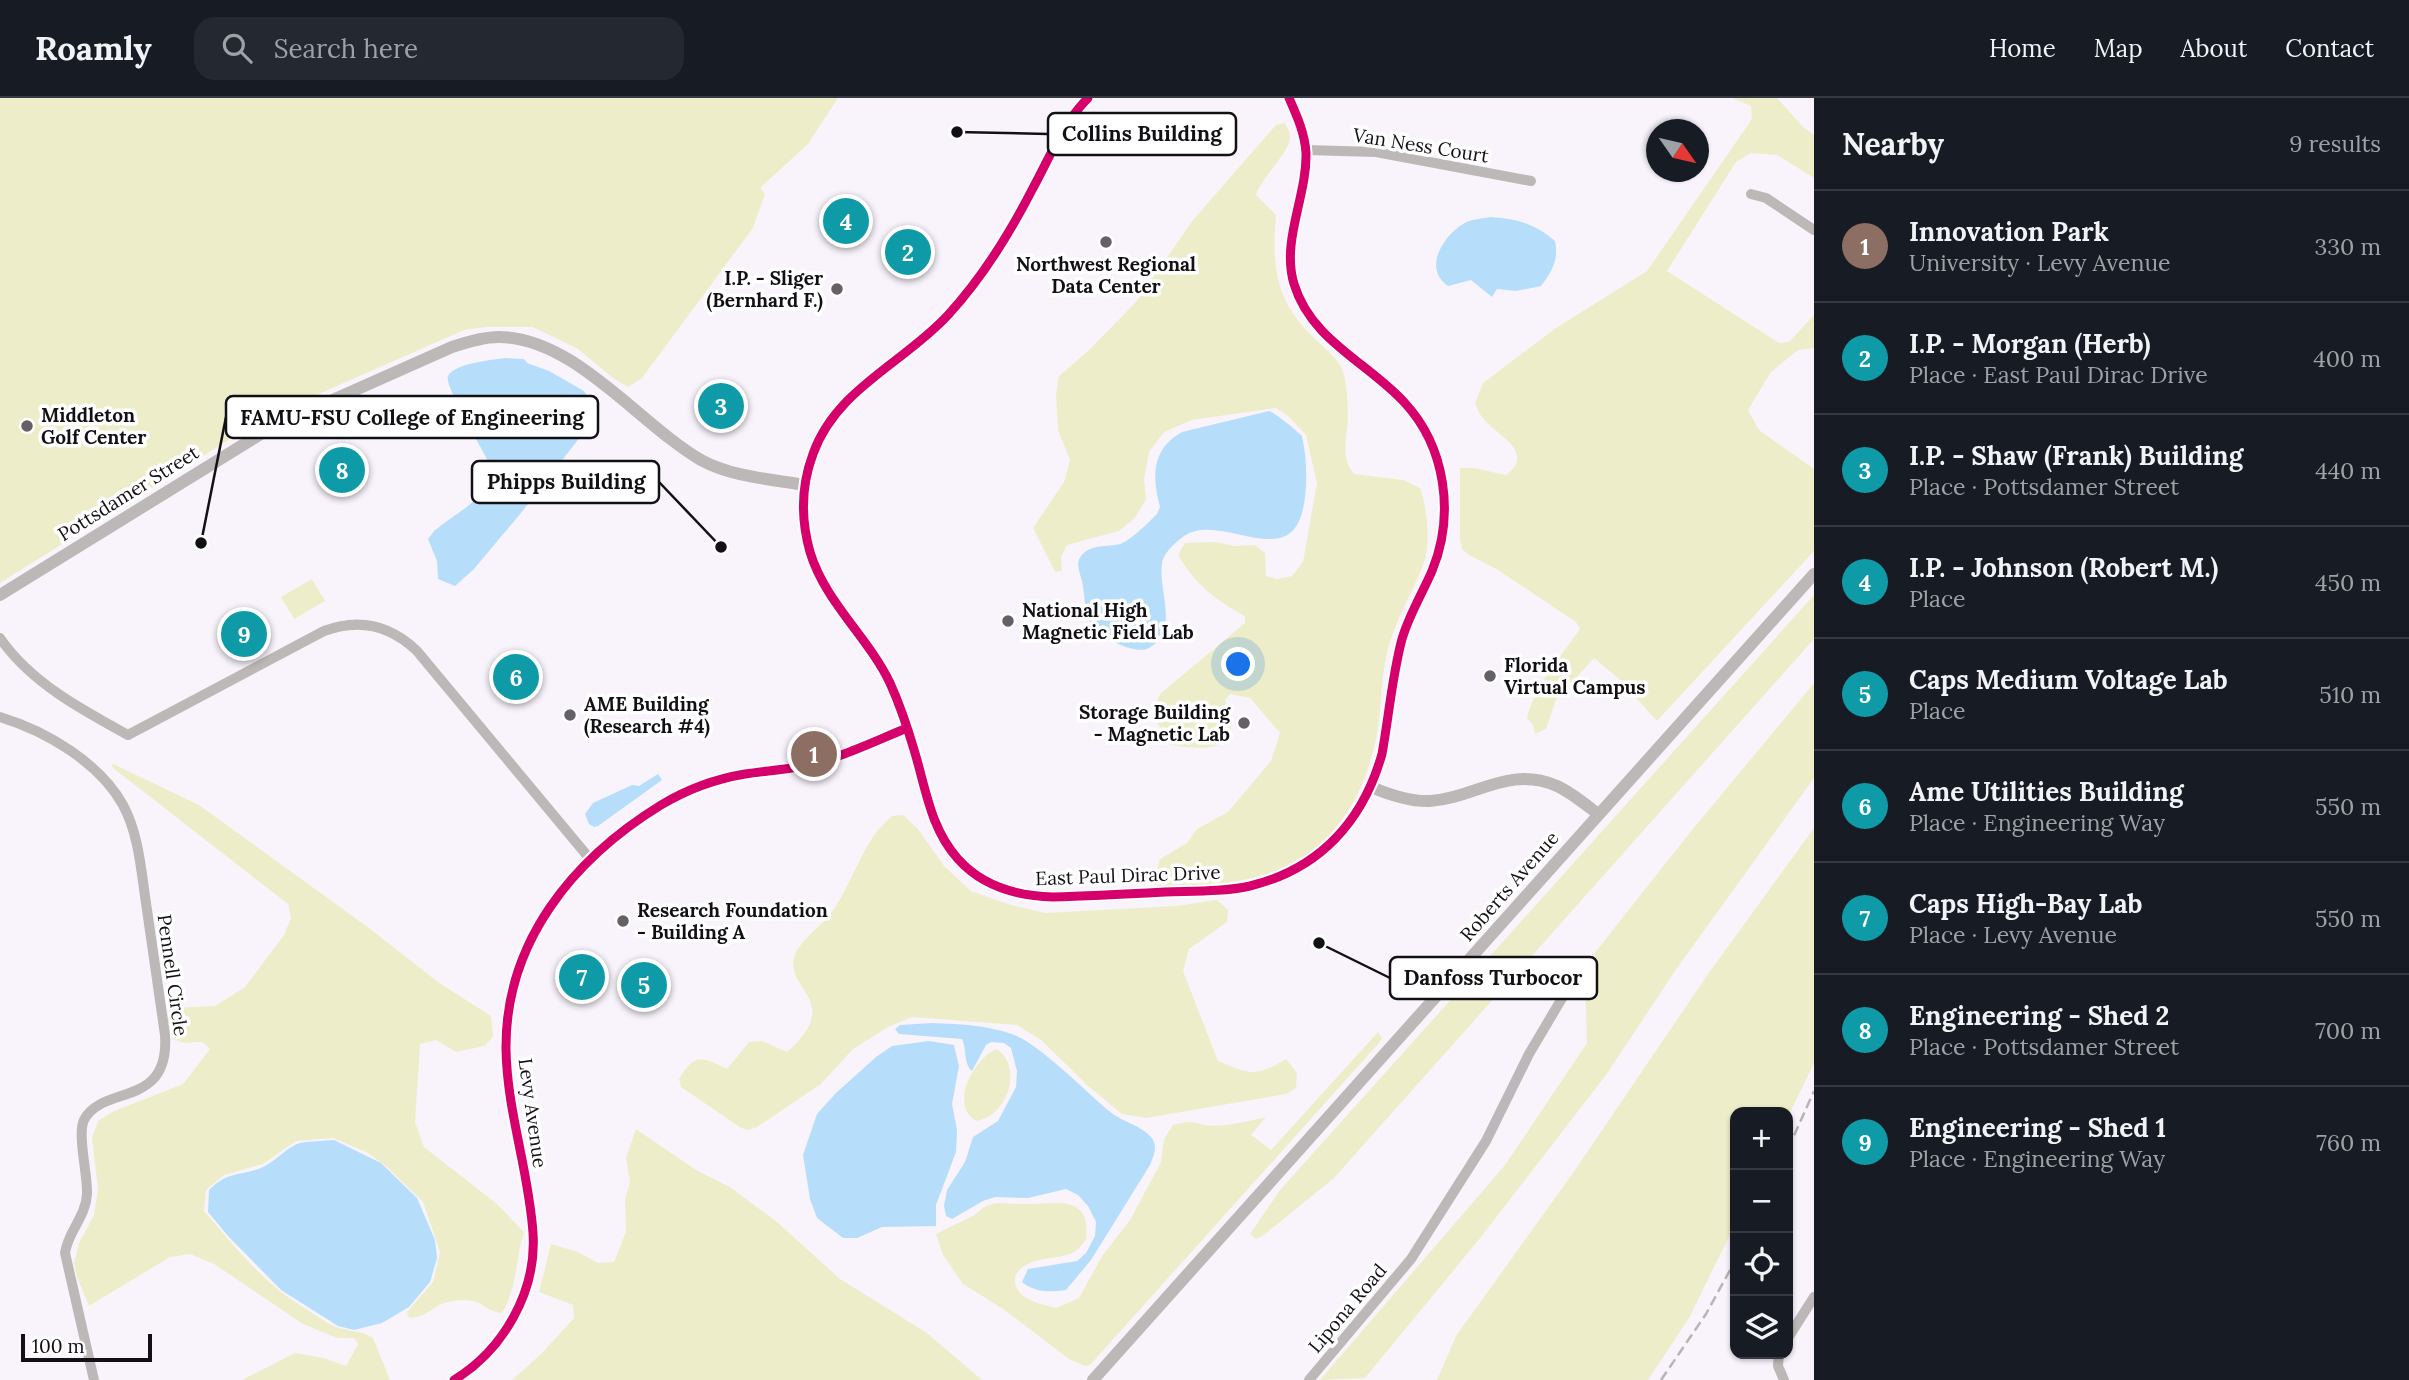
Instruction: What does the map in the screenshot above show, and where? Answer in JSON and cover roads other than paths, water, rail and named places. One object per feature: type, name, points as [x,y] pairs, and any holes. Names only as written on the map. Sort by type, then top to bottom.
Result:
[{"type":"street","name":"East Paul Dirac Drive","points":[[1088,98],[1074,112],[1064,128],[1017,218],[970,288],[929,334],[859,390],[832,418],[813,453],[805,485],[803,514],[813,561],[831,595],[888,680],[907,729],[937,829],[961,863],[976,876],[1006,891],[1030,896],[1219,890],[1250,886],[1275,878],[1313,858],[1334,840],[1355,816],[1371,787],[1382,754],[1402,638],[1439,551],[1445,515],[1444,492],[1434,450],[1414,414],[1404,401],[1316,325],[1301,302],[1292,275],[1291,259],[1305,174],[1306,150],[1301,125],[1289,98]]},
{"type":"street","name":"Van Ness Court","points":[[1306,150],[1376,152],[1531,181]]},
{"type":"street","points":[[1751,194],[1766,198],[1814,230]]},
{"type":"street","name":"Pottsdamer Street","points":[[0,595],[272,427],[452,347],[475,340],[508,337],[554,349],[699,458],[729,471],[805,485]]},
{"type":"street","name":"Roberts Avenue","points":[[1093,1380],[1814,573]]},
{"type":"street","points":[[0,638],[19,663],[42,682],[128,735],[324,631],[349,624],[388,629],[417,650],[590,859]]},
{"type":"street","name":"Pennell Circle","points":[[0,717],[32,729],[74,755],[107,782],[123,805],[137,843],[165,1035],[165,1054],[153,1078],[137,1091],[92,1110],[82,1126],[87,1202],[83,1216],[67,1242],[65,1258],[94,1380]]},
{"type":"street","name":"Levy Avenue","points":[[454,1380],[473,1367],[496,1344],[516,1314],[528,1283],[533,1233],[508,1084],[506,1048],[511,1003],[524,958],[542,918],[571,878],[590,859],[660,806],[717,780],[827,760],[907,729]]},
{"type":"street","points":[[1371,787],[1405,799],[1431,800],[1504,780],[1529,779],[1556,786],[1598,814]]},
{"type":"street","name":"Lipona Road","points":[[1309,1380],[1411,1259],[1486,1141],[1529,1054],[1571,983]]},
{"type":"street","points":[[1793,1330],[1814,1297]]},
{"type":"street","points":[[1778,1359],[1782,1376]]},
{"type":"water","points":[[1490,217],[1525,223],[1555,241],[1554,265],[1541,286],[1516,291],[1497,289],[1492,297],[1471,280],[1448,286],[1441,279],[1436,262],[1448,237],[1466,222]]},
{"type":"water","points":[[505,358],[524,359],[527,363],[549,371],[584,391],[590,400],[595,418],[521,513],[474,569],[455,586],[438,579],[437,561],[428,539],[434,531],[484,492],[495,475],[452,393],[448,376],[466,365]]},
{"type":"water","points":[[1269,411],[1302,436],[1306,491],[1303,509],[1295,528],[1284,537],[1269,539],[1216,530],[1199,530],[1184,536],[1170,548],[1162,564],[1166,621],[1164,632],[1158,641],[1149,648],[1135,649],[1100,633],[1090,622],[1087,612],[1078,565],[1081,556],[1094,548],[1124,542],[1157,514],[1160,507],[1156,465],[1164,447],[1172,439],[1182,432]]},
{"type":"water","points":[[658,774],[662,780],[598,826],[589,824],[585,814],[593,803],[632,785],[639,786]]},
{"type":"water","points":[[932,1023],[992,1029],[1024,1040],[1050,1058],[1113,1114],[1142,1129],[1153,1139],[1155,1150],[1150,1165],[1091,1260],[1066,1290],[1038,1290],[1022,1282],[1028,1269],[1077,1261],[1086,1253],[1095,1236],[1096,1222],[1088,1206],[1078,1195],[1066,1189],[1028,1198],[995,1197],[952,1219],[946,1216],[944,1206],[947,1190],[965,1162],[973,1137],[998,1121],[1016,1087],[1017,1071],[1011,1048],[1004,1043],[991,1042],[986,1045],[972,1071],[967,1064],[962,1039],[899,1034],[895,1029],[900,1025]]},
{"type":"water","points":[[929,1041],[954,1045],[959,1066],[952,1104],[957,1130],[956,1152],[936,1205],[936,1226],[882,1227],[857,1238],[843,1238],[817,1218],[810,1199],[803,1155],[817,1114],[836,1093],[892,1046]]},
{"type":"water","points":[[334,1140],[381,1163],[417,1198],[435,1240],[437,1258],[430,1282],[409,1307],[382,1323],[354,1330],[338,1326],[281,1290],[208,1212],[209,1190],[223,1179],[263,1167],[300,1143]]},
{"type":"railway","points":[[1793,1138],[1814,1091]]},
{"type":"railway","points":[[1661,1380],[1706,1314],[1730,1270]]},
{"type":"place","name":"Collins Building","points":[[957,132]]},
{"type":"place","name":"I.P. - Johnson (Robert M.)","points":[[846,221]]},
{"type":"place","name":"Northwest Regional Data Center","points":[[1106,242]]},
{"type":"place","name":"I.P. - Morgan (Herb)","points":[[908,252]]},
{"type":"place","name":"I.P. - Sliger (Bernhard F.)","points":[[837,289]]},
{"type":"place","name":"I.P. - Shaw (Frank) Building","points":[[721,406]]},
{"type":"place","name":"Middleton Golf Center","points":[[27,426]]},
{"type":"place","name":"Engineering - Shed 2","points":[[342,470]]},
{"type":"place","name":"FAMU-FSU College of Engineering","points":[[201,543]]},
{"type":"place","name":"Phipps Building","points":[[721,547]]},
{"type":"place","name":"National High Magnetic Field Lab","points":[[1008,621]]},
{"type":"place","name":"Engineering - Shed 1","points":[[244,634]]},
{"type":"place","name":"Florida Virtual Campus","points":[[1490,676]]},
{"type":"place","name":"Ame Utilities Building","points":[[516,677]]},
{"type":"place","name":"AME Building (Research #4)","points":[[570,715]]},
{"type":"place","name":"Storage Building - Magnetic Lab","points":[[1244,723]]},
{"type":"place","name":"Innovation Park","points":[[814,754]]},
{"type":"place","name":"Research Foundation - Building A","points":[[623,921]]},
{"type":"place","name":"Danfoss Turbocor","points":[[1319,943]]},
{"type":"place","name":"Caps High-Bay Lab","points":[[582,977]]},
{"type":"place","name":"Caps Medium Voltage Lab","points":[[644,985]]}]
